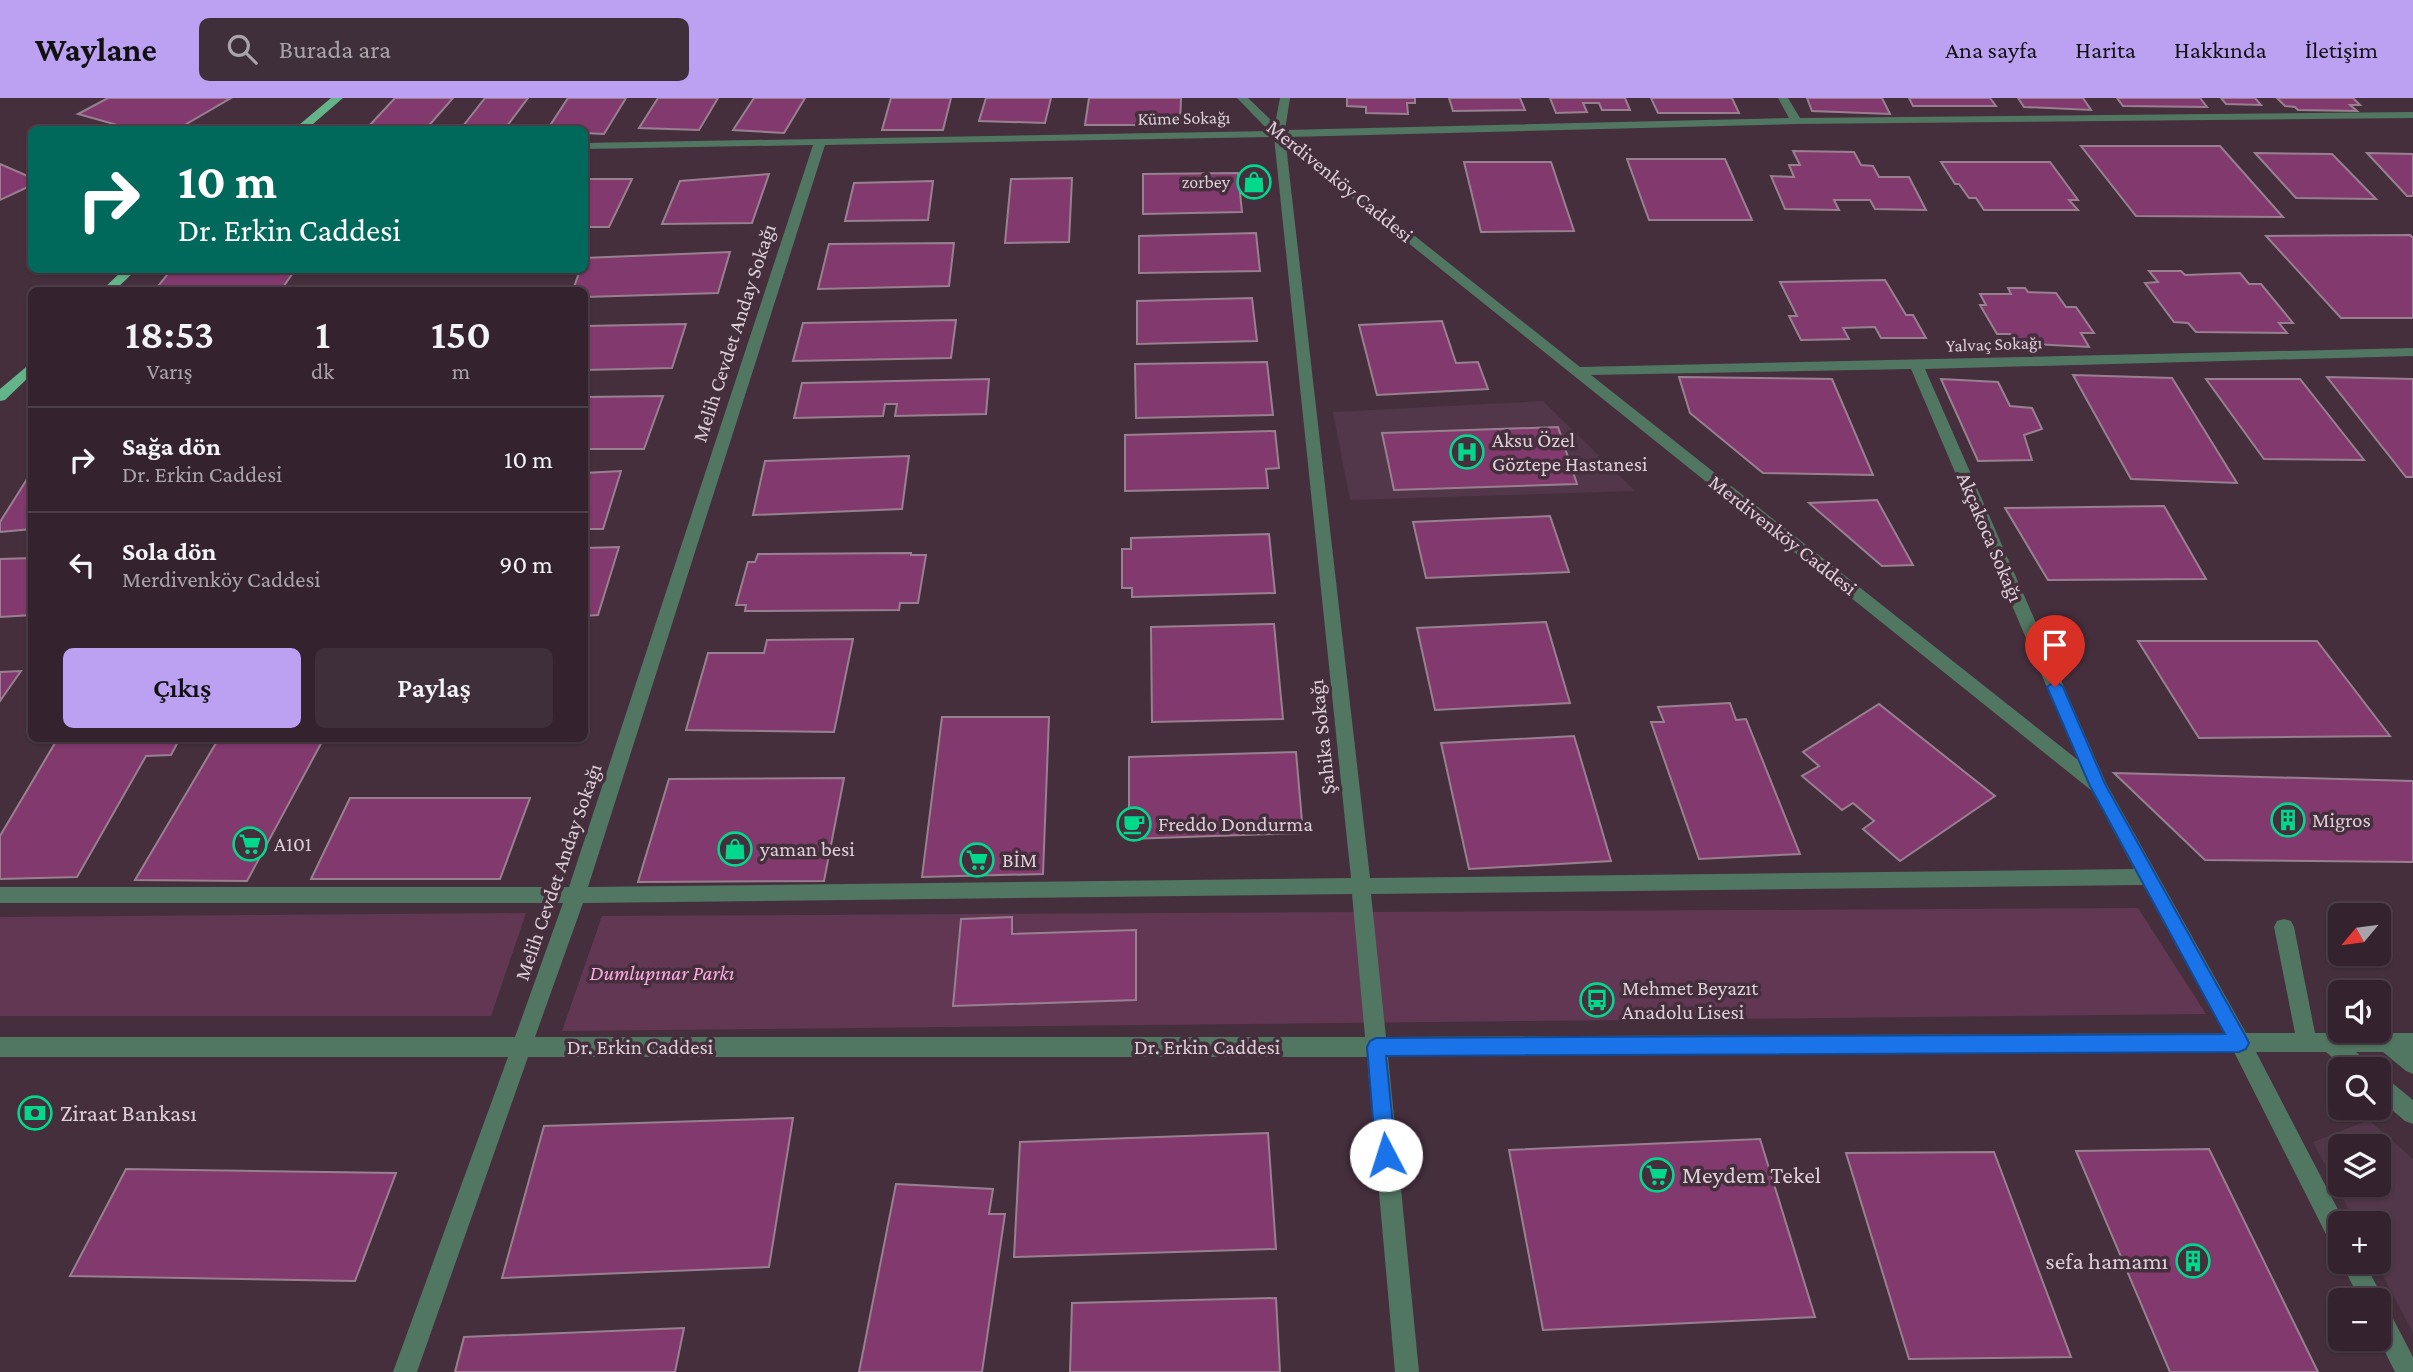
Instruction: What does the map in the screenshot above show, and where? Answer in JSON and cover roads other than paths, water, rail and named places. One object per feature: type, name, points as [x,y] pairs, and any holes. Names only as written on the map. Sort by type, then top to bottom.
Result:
[{"type":"main road","points":[[303,126],[338,98]]},
{"type":"main road","points":[[111,287],[127,273]]},
{"type":"main road","points":[[0,397],[28,370]]},
{"type":"street","name":"Merdivenköy Caddesi","points":[[1242,98],[1279,134],[2098,786],[2239,1043]]},
{"type":"street","name":"Şahika Sokağı","points":[[1285,98],[1279,134],[1361,885],[1407,1372]]},
{"type":"street","points":[[1783,98],[1796,121]]},
{"type":"street","name":"Küme Sokağı","points":[[588,146],[1279,134],[1796,121],[2413,115]]},
{"type":"street","name":"Melih Cevdet Anday Sokağı","points":[[405,1372],[576,895],[820,142]]},
{"type":"street","name":"Yalvaç Sokağı","points":[[1576,371],[2413,352]]},
{"type":"street","name":"Akçakoca Sokağı","points":[[1916,365],[2098,786]]},
{"type":"street","points":[[0,895],[576,895],[2149,877]]},
{"type":"street","points":[[2284,927],[2307,1042]]},
{"type":"street","name":"Dr. Erkin Caddesi","points":[[0,1047],[1376,1047],[2328,1042]]},
{"type":"street","name":"Dr. Erkin Caddesi","points":[[2391,1042],[2413,1042]]},
{"type":"street","points":[[2239,1043],[2328,1215]]},
{"type":"street","points":[[2331,1043],[2347,1057]]},
{"type":"street","points":[[2388,1043],[2413,1064]]},
{"type":"street","points":[[2391,1095],[2413,1114]]},
{"type":"street","points":[[2391,1338],[2409,1372]]},
{"type":"place","name":"zorbey","points":[[1254,182]]},
{"type":"place","name":"Aksu Özel Göztepe Hastanesi","points":[[1467,452]]},
{"type":"place","name":"Migros","points":[[2288,820]]},
{"type":"place","name":"Freddo Dondurma","points":[[1134,824]]},
{"type":"place","name":"A101","points":[[250,844]]},
{"type":"place","name":"yaman besi","points":[[735,849]]},
{"type":"place","name":"BİM","points":[[977,860]]},
{"type":"place","name":"Mehmet Beyazıt Anadolu Lisesi","points":[[1597,1000]]},
{"type":"place","name":"Ziraat Bankası","points":[[35,1113]]},
{"type":"place","name":"Meydem Tekel","points":[[1657,1175]]},
{"type":"place","name":"sefa hamamı","points":[[2193,1261]]},
{"type":"park label","name":"Dumlupınar Parkı","points":[[662,973]]}]
